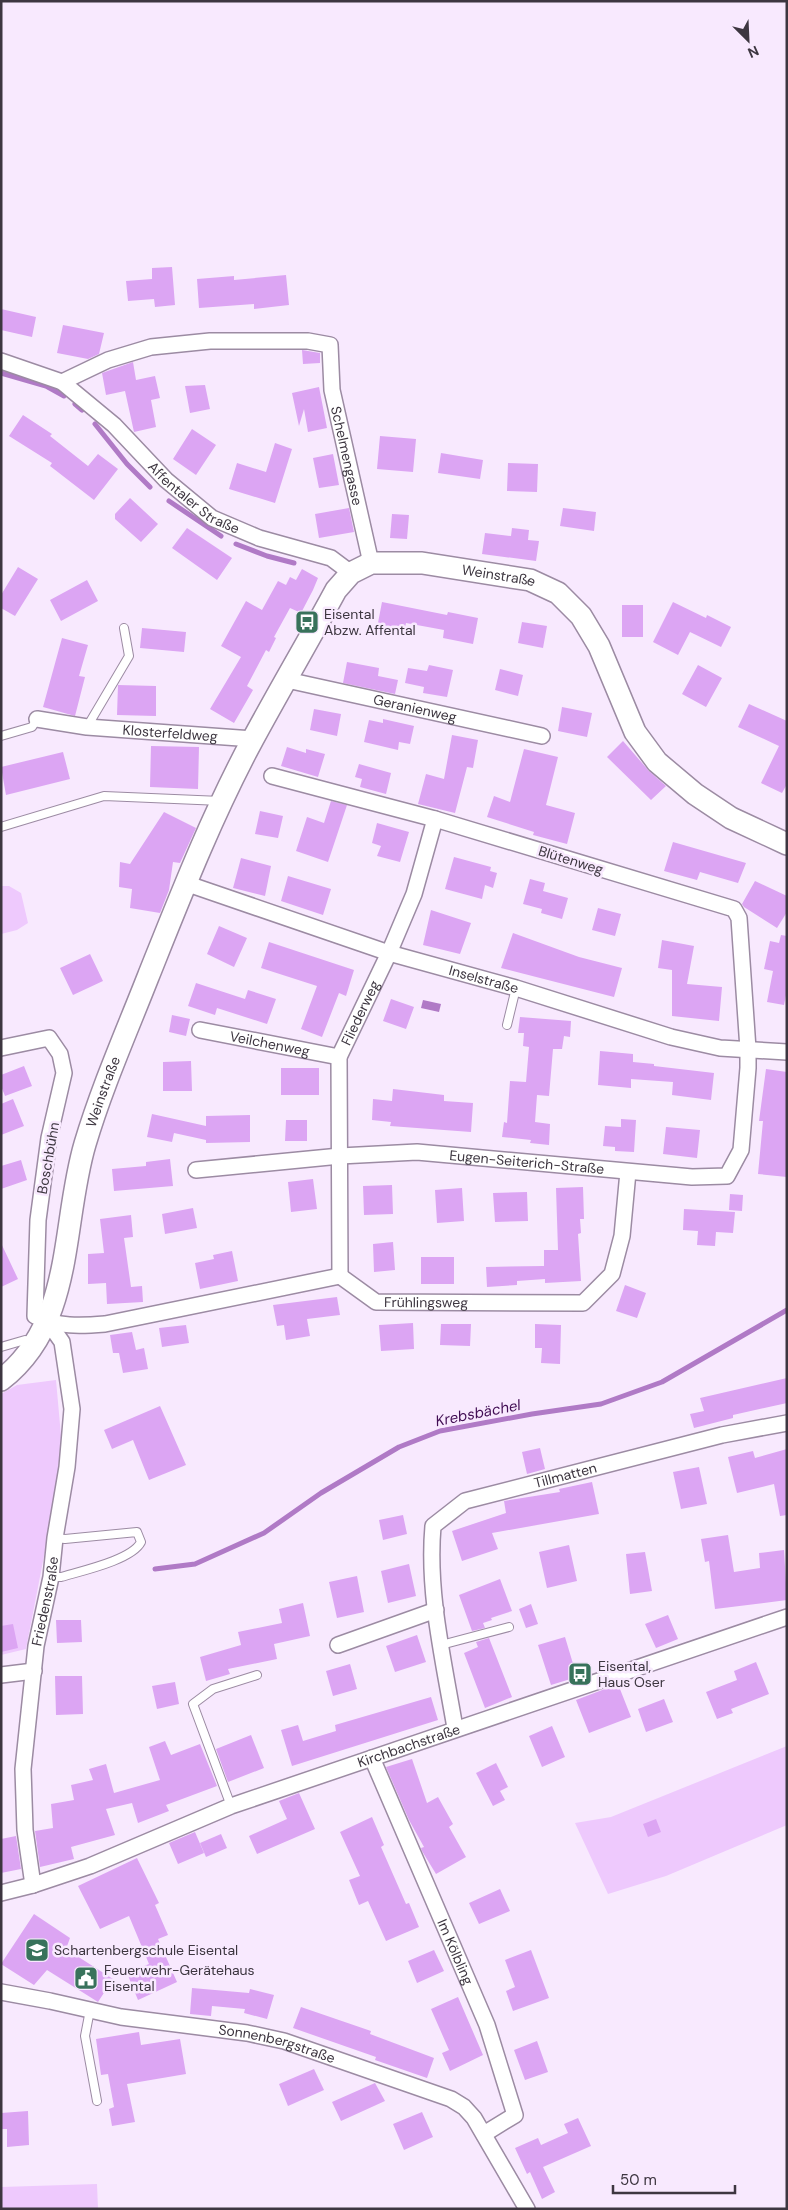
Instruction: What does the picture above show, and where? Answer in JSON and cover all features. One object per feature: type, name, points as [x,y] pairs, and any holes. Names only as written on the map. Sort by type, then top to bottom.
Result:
[{"type":"main road","name":"Weinstraße","points":[[1,1380],[15,1370],[35,1344],[48,1322],[59,1290],[82,1156],[96,1107],[185,883],[253,739],[336,590],[351,573],[371,563],[422,563],[530,580],[558,594],[581,616],[599,646],[635,732],[657,762],[695,794],[731,818],[787,844]]},
{"type":"street","name":"Schelmengasse","points":[[62,382],[108,360],[151,347],[210,341],[308,341],[330,345],[332,390],[371,563]]},
{"type":"street","name":"Affentaler Straße","points":[[1,361],[62,382],[114,425],[166,480],[212,518],[259,538],[330,558],[351,573]]},
{"type":"street","name":"Geranienweg","points":[[287,680],[542,736]]},
{"type":"street","name":"Klosterfeldweg","points":[[37,720],[87,727],[253,739]]},
{"type":"street","name":"Blütenweg","points":[[272,776],[435,819],[734,909],[739,918],[748,1049]]},
{"type":"street","name":"Fliederweg","points":[[340,1276],[338,1057],[389,953],[414,894],[435,819]]},
{"type":"street","name":"Inselstraße","points":[[185,883],[389,953],[516,988],[672,1037],[720,1048],[787,1052]]},
{"type":"street","name":"Veilchenweg","points":[[200,1030],[338,1057]]},
{"type":"street","name":"Boschbühn","points":[[1,1048],[49,1038],[60,1054],[64,1073],[49,1138],[38,1220],[35,1316],[48,1322]]},
{"type":"street","name":"Eugen-Seiterich-Straße","points":[[196,1170],[340,1156],[417,1152],[692,1177],[727,1176],[741,1150],[748,1049]]},
{"type":"street","name":"Frühlingsweg","points":[[340,1276],[376,1302],[583,1304],[612,1274],[622,1236],[628,1172]]},
{"type":"street","points":[[48,1322],[71,1326],[105,1324],[221,1302],[340,1276]]},
{"type":"street","name":"Friedenstraße","points":[[33,1885],[25,1830],[24,1769],[36,1646],[51,1577],[55,1538],[67,1467],[72,1410],[62,1342],[48,1322]]},
{"type":"street","name":"Tillmatten","points":[[455,1728],[441,1645],[430,1556],[433,1526],[465,1501],[722,1435],[787,1423]]},
{"type":"street","points":[[338,1645],[436,1610]]},
{"type":"street","name":"Kirchbachstraße","points":[[1,1893],[33,1885],[90,1866],[231,1806],[787,1616]]},
{"type":"street","points":[[1,1674],[34,1671]]},
{"type":"street","name":"Im Kölbling","points":[[372,1758],[487,2025],[515,2115],[484,2134]]},
{"type":"street","name":"Sonnenbergstraße","points":[[1,1992],[121,2017],[248,2033],[284,2041],[451,2099],[469,2113],[484,2134],[508,2178],[528,2209]]},
{"type":"lane","points":[[87,727],[129,656],[124,628]]},
{"type":"lane","points":[[1,736],[32,727],[37,720]]},
{"type":"lane","points":[[1,827],[104,796],[223,801]]},
{"type":"lane","points":[[507,1025],[516,988]]},
{"type":"lane","points":[[1,1347],[25,1340],[35,1344]]},
{"type":"lane","points":[[51,1577],[62,1577],[128,1555],[138,1548],[141,1542],[137,1532],[65,1539],[55,1538]]},
{"type":"lane","points":[[441,1645],[509,1627]]},
{"type":"lane","points":[[231,1806],[193,1704],[213,1689],[256,1675]]},
{"type":"lane","points":[[90,2010],[85,2036],[97,2101]]},
{"type":"shaded area","points":[[1,886],[9,886],[21,893],[28,923],[17,930],[1,934]]},
{"type":"shaded area","points":[[423,1000],[441,1004],[439,1012],[421,1008]]},
{"type":"shaded area","points":[[56,1380],[63,1458],[26,1649],[1,1655],[1,1394],[17,1385]]},
{"type":"shaded area","points":[[787,1746],[787,1825],[666,1876],[608,1894],[575,1823],[611,1817]]},
{"type":"shaded area","points":[[97,2184],[98,2209],[1,2209],[1,2187]]},
{"type":"building","points":[[172,267],[175,305],[155,307],[154,299],[128,301],[126,281],[152,279],[152,268]]},
{"type":"building","points":[[286,275],[289,305],[254,309],[254,304],[199,308],[197,279],[234,276],[234,280]]},
{"type":"building","points":[[1,309],[36,317],[32,337],[1,330]]},
{"type":"building","points":[[63,325],[104,333],[99,354],[88,359],[57,353]]},
{"type":"building","points":[[302,350],[320,353],[320,363],[303,364]]},
{"type":"building","points":[[133,362],[136,380],[155,376],[160,398],[151,400],[156,427],[134,432],[125,391],[106,395],[102,373]]},
{"type":"building","points":[[205,385],[210,409],[190,413],[185,386]]},
{"type":"building","points":[[319,387],[327,428],[308,432],[304,409],[299,426],[292,393]]},
{"type":"building","points":[[23,415],[52,434],[50,436],[88,466],[98,454],[118,469],[94,500],[50,466],[52,463],[9,436]]},
{"type":"building","points":[[192,429],[216,445],[196,475],[173,459]]},
{"type":"building","points":[[380,436],[416,439],[413,472],[377,469]]},
{"type":"building","points":[[275,443],[292,449],[275,503],[229,489],[237,463],[266,472]]},
{"type":"building","points":[[441,453],[483,460],[480,479],[438,473]]},
{"type":"building","points":[[333,454],[339,485],[319,488],[313,458]]},
{"type":"building","points":[[508,463],[538,464],[537,492],[507,491]]},
{"type":"building","points":[[130,498],[158,524],[141,542],[115,519],[115,514]]},
{"type":"building","points":[[349,508],[354,532],[319,538],[315,514]]},
{"type":"building","points":[[563,508],[596,512],[594,531],[560,526]]},
{"type":"building","points":[[392,514],[409,515],[407,539],[390,538]]},
{"type":"building","points":[[187,528],[232,558],[217,580],[172,548]]},
{"type":"building","points":[[512,528],[529,530],[528,540],[539,541],[536,561],[482,554],[485,533],[511,536]]},
{"type":"building","points":[[18,567],[38,579],[15,616],[1,608],[1,595]]},
{"type":"building","points":[[302,569],[318,578],[313,590],[301,613],[290,608],[274,637],[276,638],[269,652],[266,650],[247,686],[253,690],[234,723],[210,709],[241,657],[221,646],[246,601],[262,610],[278,581],[286,585],[290,577],[296,580]]},
{"type":"building","points":[[87,580],[98,601],[61,621],[50,600]]},
{"type":"building","points":[[382,602],[447,615],[448,612],[478,618],[473,644],[443,638],[444,630],[406,623],[404,633],[377,628]]},
{"type":"building","points":[[673,602],[706,618],[707,615],[731,627],[721,647],[690,632],[678,655],[653,642]]},
{"type":"building","points":[[622,605],[643,605],[643,637],[622,637]]},
{"type":"building","points":[[522,622],[547,626],[543,648],[518,643]]},
{"type":"building","points":[[142,628],[186,632],[184,652],[140,648]]},
{"type":"building","points":[[62,638],[88,645],[79,676],[85,677],[75,716],[43,707]]},
{"type":"building","points":[[347,662],[379,668],[378,676],[398,680],[395,694],[343,683]]},
{"type":"building","points":[[429,665],[453,670],[447,697],[423,693],[424,687],[405,683],[408,668],[427,671]]},
{"type":"building","points":[[698,665],[722,678],[706,707],[682,694]]},
{"type":"building","points":[[500,669],[523,675],[518,696],[495,690]]},
{"type":"building","points":[[118,685],[156,686],[156,716],[117,715]]},
{"type":"building","points":[[749,704],[787,721],[787,784],[782,793],[761,783],[779,746],[738,727]]},
{"type":"building","points":[[562,707],[592,713],[587,737],[558,731]]},
{"type":"building","points":[[314,709],[341,714],[337,736],[310,730]]},
{"type":"building","points":[[383,719],[414,726],[410,744],[399,742],[398,750],[364,742],[369,720],[383,723]]},
{"type":"building","points":[[452,735],[478,740],[473,768],[467,767],[455,813],[418,804],[426,774],[444,779]]},
{"type":"building","points":[[623,741],[649,771],[666,786],[651,800],[607,757]]},
{"type":"building","points":[[151,746],[199,747],[198,789],[150,787]]},
{"type":"building","points":[[287,747],[306,753],[306,749],[325,754],[318,777],[281,766]]},
{"type":"building","points":[[524,749],[558,757],[546,805],[575,813],[567,844],[533,835],[534,832],[487,817],[494,796],[510,802]]},
{"type":"building","points":[[63,752],[70,779],[6,795],[1,767]]},
{"type":"building","points":[[359,764],[391,773],[386,794],[360,787],[362,779],[355,777]]},
{"type":"building","points":[[331,801],[347,805],[328,862],[296,851],[307,817],[324,823]]},
{"type":"building","points":[[260,811],[283,816],[278,838],[255,834]]},
{"type":"building","points":[[164,812],[196,828],[180,863],[173,862],[169,890],[160,913],[130,908],[132,889],[119,887],[120,862],[130,864]]},
{"type":"building","points":[[377,823],[409,832],[400,862],[377,856],[381,846],[372,843]]},
{"type":"building","points":[[673,842],[746,863],[738,883],[700,872],[697,880],[664,871]]},
{"type":"building","points":[[454,857],[491,867],[490,871],[497,873],[493,888],[485,885],[482,899],[445,889]]},
{"type":"building","points":[[241,858],[271,866],[265,896],[233,888]]},
{"type":"building","points":[[288,876],[331,889],[323,915],[281,901]]},
{"type":"building","points":[[530,879],[545,883],[543,891],[568,898],[562,919],[541,913],[542,909],[523,904]]},
{"type":"building","points":[[755,881],[787,896],[787,912],[777,928],[742,904]]},
{"type":"building","points":[[598,908],[621,914],[615,936],[592,930]]},
{"type":"building","points":[[431,910],[471,923],[460,954],[423,945]]},
{"type":"building","points":[[219,926],[247,938],[234,967],[207,954]]},
{"type":"building","points":[[513,933],[579,957],[622,968],[614,997],[501,968]]},
{"type":"building","points":[[781,935],[787,936],[787,990],[784,1005],[767,1002],[773,971],[764,969],[770,941],[779,943]]},
{"type":"building","points":[[662,940],[694,946],[687,984],[722,987],[719,1021],[672,1016],[672,970],[658,968]]},
{"type":"building","points":[[269,942],[354,970],[346,996],[339,993],[322,1037],[301,1029],[317,986],[261,968]]},
{"type":"building","points":[[90,954],[103,981],[73,995],[60,968]]},
{"type":"building","points":[[196,983],[245,999],[248,990],[276,999],[267,1024],[217,1008],[215,1015],[188,1006]]},
{"type":"building","points":[[391,999],[414,1007],[406,1029],[383,1021]]},
{"type":"building","points":[[172,1015],[190,1019],[186,1036],[169,1032]]},
{"type":"building","points":[[520,1017],[571,1021],[570,1037],[564,1036],[562,1049],[553,1049],[549,1096],[537,1095],[535,1122],[550,1124],[549,1145],[530,1143],[531,1140],[502,1137],[504,1122],[507,1123],[510,1081],[526,1082],[529,1047],[523,1046],[524,1033],[518,1033]]},
{"type":"building","points":[[600,1051],[633,1054],[633,1062],[714,1073],[711,1100],[672,1095],[673,1082],[631,1079],[631,1088],[598,1085]]},
{"type":"building","points":[[191,1061],[192,1091],[163,1091],[163,1062]]},
{"type":"building","points":[[24,1066],[32,1086],[5,1096],[1,1086],[1,1075]]},
{"type":"building","points":[[281,1068],[319,1068],[319,1095],[281,1095]]},
{"type":"building","points":[[766,1069],[787,1072],[787,1177],[758,1174],[763,1121],[759,1121]]},
{"type":"building","points":[[393,1089],[444,1095],[444,1101],[473,1103],[471,1132],[390,1126],[391,1122],[372,1120],[373,1099],[392,1101]]},
{"type":"building","points":[[13,1099],[24,1126],[1,1135],[1,1104]]},
{"type":"building","points":[[152,1114],[206,1126],[206,1116],[250,1115],[250,1142],[206,1143],[206,1140],[174,1133],[172,1142],[147,1137]]},
{"type":"building","points":[[621,1119],[636,1120],[634,1152],[615,1151],[615,1147],[603,1146],[605,1126],[621,1127]]},
{"type":"building","points":[[286,1120],[307,1120],[307,1141],[285,1141]]},
{"type":"building","points":[[666,1127],[700,1130],[697,1158],[663,1154]]},
{"type":"building","points":[[170,1159],[173,1186],[114,1191],[112,1169],[146,1166],[146,1162]]},
{"type":"building","points":[[21,1160],[27,1180],[1,1189],[1,1166]]},
{"type":"building","points":[[313,1179],[317,1209],[291,1212],[288,1182]]},
{"type":"building","points":[[392,1185],[393,1214],[364,1215],[363,1186]]},
{"type":"building","points":[[583,1187],[584,1219],[580,1219],[581,1233],[578,1234],[581,1281],[545,1283],[545,1279],[517,1281],[517,1285],[487,1287],[486,1267],[544,1266],[544,1250],[558,1250],[556,1188]]},
{"type":"building","points":[[462,1188],[464,1221],[437,1223],[435,1190]]},
{"type":"building","points":[[527,1192],[528,1221],[495,1222],[493,1193]]},
{"type":"building","points":[[730,1194],[743,1195],[742,1211],[729,1210]]},
{"type":"building","points":[[193,1208],[197,1228],[165,1234],[162,1214]]},
{"type":"building","points":[[684,1209],[735,1212],[733,1233],[716,1232],[715,1246],[697,1245],[698,1231],[683,1230]]},
{"type":"building","points":[[131,1215],[133,1237],[124,1238],[131,1287],[142,1286],[143,1302],[107,1304],[106,1283],[88,1284],[88,1254],[104,1253],[100,1219]]},
{"type":"building","points":[[393,1242],[395,1270],[374,1272],[373,1244]]},
{"type":"building","points":[[1,1243],[18,1279],[1,1287]]},
{"type":"building","points":[[232,1251],[238,1281],[200,1289],[195,1263],[214,1259],[213,1255]]},
{"type":"building","points":[[421,1257],[454,1257],[454,1284],[421,1284]]},
{"type":"building","points":[[625,1285],[646,1293],[637,1318],[616,1311]]},
{"type":"building","points":[[337,1297],[340,1315],[307,1319],[310,1336],[286,1340],[284,1325],[277,1326],[273,1305]]},
{"type":"building","points":[[413,1323],[414,1349],[381,1351],[379,1325]]},
{"type":"building","points":[[441,1324],[471,1324],[470,1346],[440,1345]]},
{"type":"building","points":[[535,1324],[561,1325],[560,1364],[541,1363],[542,1348],[535,1348]]},
{"type":"building","points":[[186,1325],[189,1343],[162,1347],[159,1328]]},
{"type":"building","points":[[132,1332],[136,1350],[144,1348],[148,1369],[123,1373],[119,1353],[113,1353],[110,1335]]},
{"type":"building","points":[[787,1378],[787,1403],[733,1415],[733,1418],[694,1428],[690,1414],[704,1411],[700,1398]]},
{"type":"building","points":[[160,1406],[186,1465],[149,1480],[133,1440],[112,1449],[104,1430]]},
{"type":"building","points":[[540,1448],[545,1469],[527,1474],[522,1452]]},
{"type":"building","points":[[787,1449],[787,1515],[780,1516],[774,1484],[737,1493],[728,1457],[753,1451],[755,1458]]},
{"type":"building","points":[[699,1467],[707,1504],[681,1509],[673,1472]]},
{"type":"building","points":[[592,1482],[599,1514],[492,1533],[498,1549],[462,1561],[452,1531],[506,1513],[504,1501],[560,1492],[559,1489]]},
{"type":"building","points":[[403,1515],[407,1534],[383,1540],[379,1520]]},
{"type":"building","points":[[728,1535],[734,1572],[760,1568],[759,1553],[784,1550],[787,1600],[715,1609],[709,1561],[705,1562],[701,1539]]},
{"type":"building","points":[[569,1545],[577,1581],[547,1588],[539,1552]]},
{"type":"building","points":[[645,1552],[652,1591],[630,1594],[626,1554]]},
{"type":"building","points":[[409,1564],[416,1596],[388,1603],[381,1571]]},
{"type":"building","points":[[357,1576],[364,1612],[337,1618],[329,1582]]},
{"type":"building","points":[[500,1579],[512,1611],[491,1618],[492,1620],[483,1623],[485,1628],[472,1631],[459,1595]]},
{"type":"building","points":[[303,1603],[310,1636],[274,1644],[277,1659],[228,1669],[230,1674],[206,1681],[200,1657],[241,1645],[238,1632],[282,1623],[279,1609]]},
{"type":"building","points":[[531,1604],[538,1624],[526,1628],[519,1609]]},
{"type":"building","points":[[668,1615],[678,1639],[656,1648],[645,1624]]},
{"type":"building","points":[[56,1620],[81,1620],[82,1642],[57,1643]]},
{"type":"building","points":[[13,1624],[18,1648],[1,1652],[1,1626]]},
{"type":"building","points":[[417,1635],[426,1662],[395,1672],[386,1646]]},
{"type":"building","points":[[565,1637],[577,1677],[551,1685],[538,1645]]},
{"type":"building","points":[[489,1638],[512,1697],[485,1708],[464,1653],[478,1647],[476,1642]]},
{"type":"building","points":[[756,1662],[769,1694],[731,1709],[733,1713],[717,1719],[706,1692],[737,1680],[734,1671]]},
{"type":"building","points":[[350,1664],[357,1689],[333,1696],[326,1671]]},
{"type":"building","points":[[55,1676],[82,1676],[83,1714],[56,1715]]},
{"type":"building","points":[[175,1682],[179,1704],[157,1709],[152,1686]]},
{"type":"building","points":[[618,1684],[631,1717],[589,1733],[576,1700]]},
{"type":"building","points":[[431,1697],[438,1720],[292,1766],[281,1730],[298,1725],[303,1741],[336,1731],[335,1725]]},
{"type":"building","points":[[664,1699],[673,1722],[646,1732],[638,1709]]},
{"type":"building","points":[[552,1726],[565,1757],[542,1767],[529,1736]]},
{"type":"building","points":[[251,1735],[264,1768],[228,1782],[216,1749]]},
{"type":"building","points":[[165,1741],[171,1755],[200,1744],[217,1786],[166,1805],[169,1811],[138,1823],[132,1803],[106,1809],[115,1835],[71,1847],[74,1859],[40,1867],[35,1831],[53,1828],[51,1804],[74,1800],[71,1785],[93,1780],[89,1769],[106,1764],[114,1793],[160,1780],[149,1747]]},
{"type":"building","points":[[412,1759],[427,1803],[438,1797],[453,1824],[449,1827],[466,1857],[436,1874],[422,1851],[421,1848],[424,1847],[409,1820],[386,1767]]},
{"type":"building","points":[[496,1763],[508,1787],[500,1791],[505,1800],[493,1806],[476,1773]]},
{"type":"building","points":[[299,1793],[315,1829],[257,1854],[249,1836],[287,1819],[279,1801]]},
{"type":"building","points":[[372,1817],[384,1845],[381,1847],[406,1904],[409,1903],[419,1927],[386,1941],[368,1901],[359,1905],[349,1880],[360,1876],[340,1832]]},
{"type":"building","points":[[656,1819],[661,1832],[648,1837],[643,1824]]},
{"type":"building","points":[[195,1832],[204,1853],[178,1864],[169,1843]]},
{"type":"building","points":[[221,1834],[227,1848],[206,1857],[200,1843]]},
{"type":"building","points":[[16,1836],[21,1869],[1,1873],[1,1839]]},
{"type":"building","points":[[137,1858],[159,1903],[155,1905],[168,1935],[158,1939],[177,1982],[138,2000],[127,1973],[149,1964],[129,1916],[100,1929],[78,1886]]},
{"type":"building","points":[[500,1889],[510,1911],[479,1924],[469,1903]]},
{"type":"building","name":"Schartenbergschule Eisental","points":[[34,1914],[70,1938],[66,1949],[113,1979],[98,2002],[47,1970],[34,1985],[1,1964]]},
{"type":"building","points":[[434,1950],[444,1971],[417,1983],[408,1961]]},
{"type":"building","points":[[531,1950],[549,1998],[513,2011],[506,1991],[515,1987],[505,1960]]},
{"type":"building","points":[[192,1988],[249,1993],[250,1989],[274,1995],[267,2019],[244,2013],[245,2009],[212,2006],[211,2016],[190,2014]]},
{"type":"building","points":[[458,1997],[483,2055],[450,2071],[442,2053],[449,2050],[431,2009]]},
{"type":"building","points":[[301,2007],[371,2031],[370,2034],[434,2058],[427,2078],[375,2060],[376,2057],[293,2028]]},
{"type":"building","points":[[139,2032],[141,2045],[180,2039],[186,2074],[127,2084],[135,2122],[112,2126],[109,2109],[114,2107],[108,2074],[101,2075],[96,2039]]},
{"type":"building","points":[[537,2041],[548,2072],[525,2080],[514,2050]]},
{"type":"building","points":[[314,2069],[324,2090],[288,2106],[279,2084]]},
{"type":"building","points":[[375,2083],[385,2101],[341,2121],[332,2102]]},
{"type":"building","points":[[28,2111],[29,2145],[7,2147],[7,2129],[1,2129],[1,2113]]},
{"type":"building","points":[[422,2112],[433,2137],[404,2150],[393,2124]]},
{"type":"building","points":[[578,2118],[591,2146],[543,2167],[555,2192],[542,2199],[530,2172],[527,2174],[515,2148],[538,2138],[541,2145],[568,2133],[564,2124]]},
{"type":"waterway","points":[[1,373],[46,386],[64,396]]},
{"type":"waterway","points":[[75,404],[82,410]]},
{"type":"waterway","points":[[95,424],[127,464],[150,487]]},
{"type":"waterway","points":[[169,501],[221,536]]},
{"type":"waterway","points":[[236,544],[267,556],[294,563]]},
{"type":"waterway","name":"Krebsbächel","points":[[155,1569],[195,1564],[264,1533],[321,1493],[399,1447],[440,1431],[532,1414],[601,1404],[662,1382],[787,1310]]},
{"type":"place","name":"Eisental Abzw. Affental","points":[[307,622]]},
{"type":"place","name":"Eisental, Haus Oser","points":[[580,1674]]},
{"type":"place","name":"Schartenbergschule Eisental","points":[[37,1950]]},
{"type":"place","name":"Feuerwehr-Gerätehaus Eisental","points":[[86,1978]]}]
